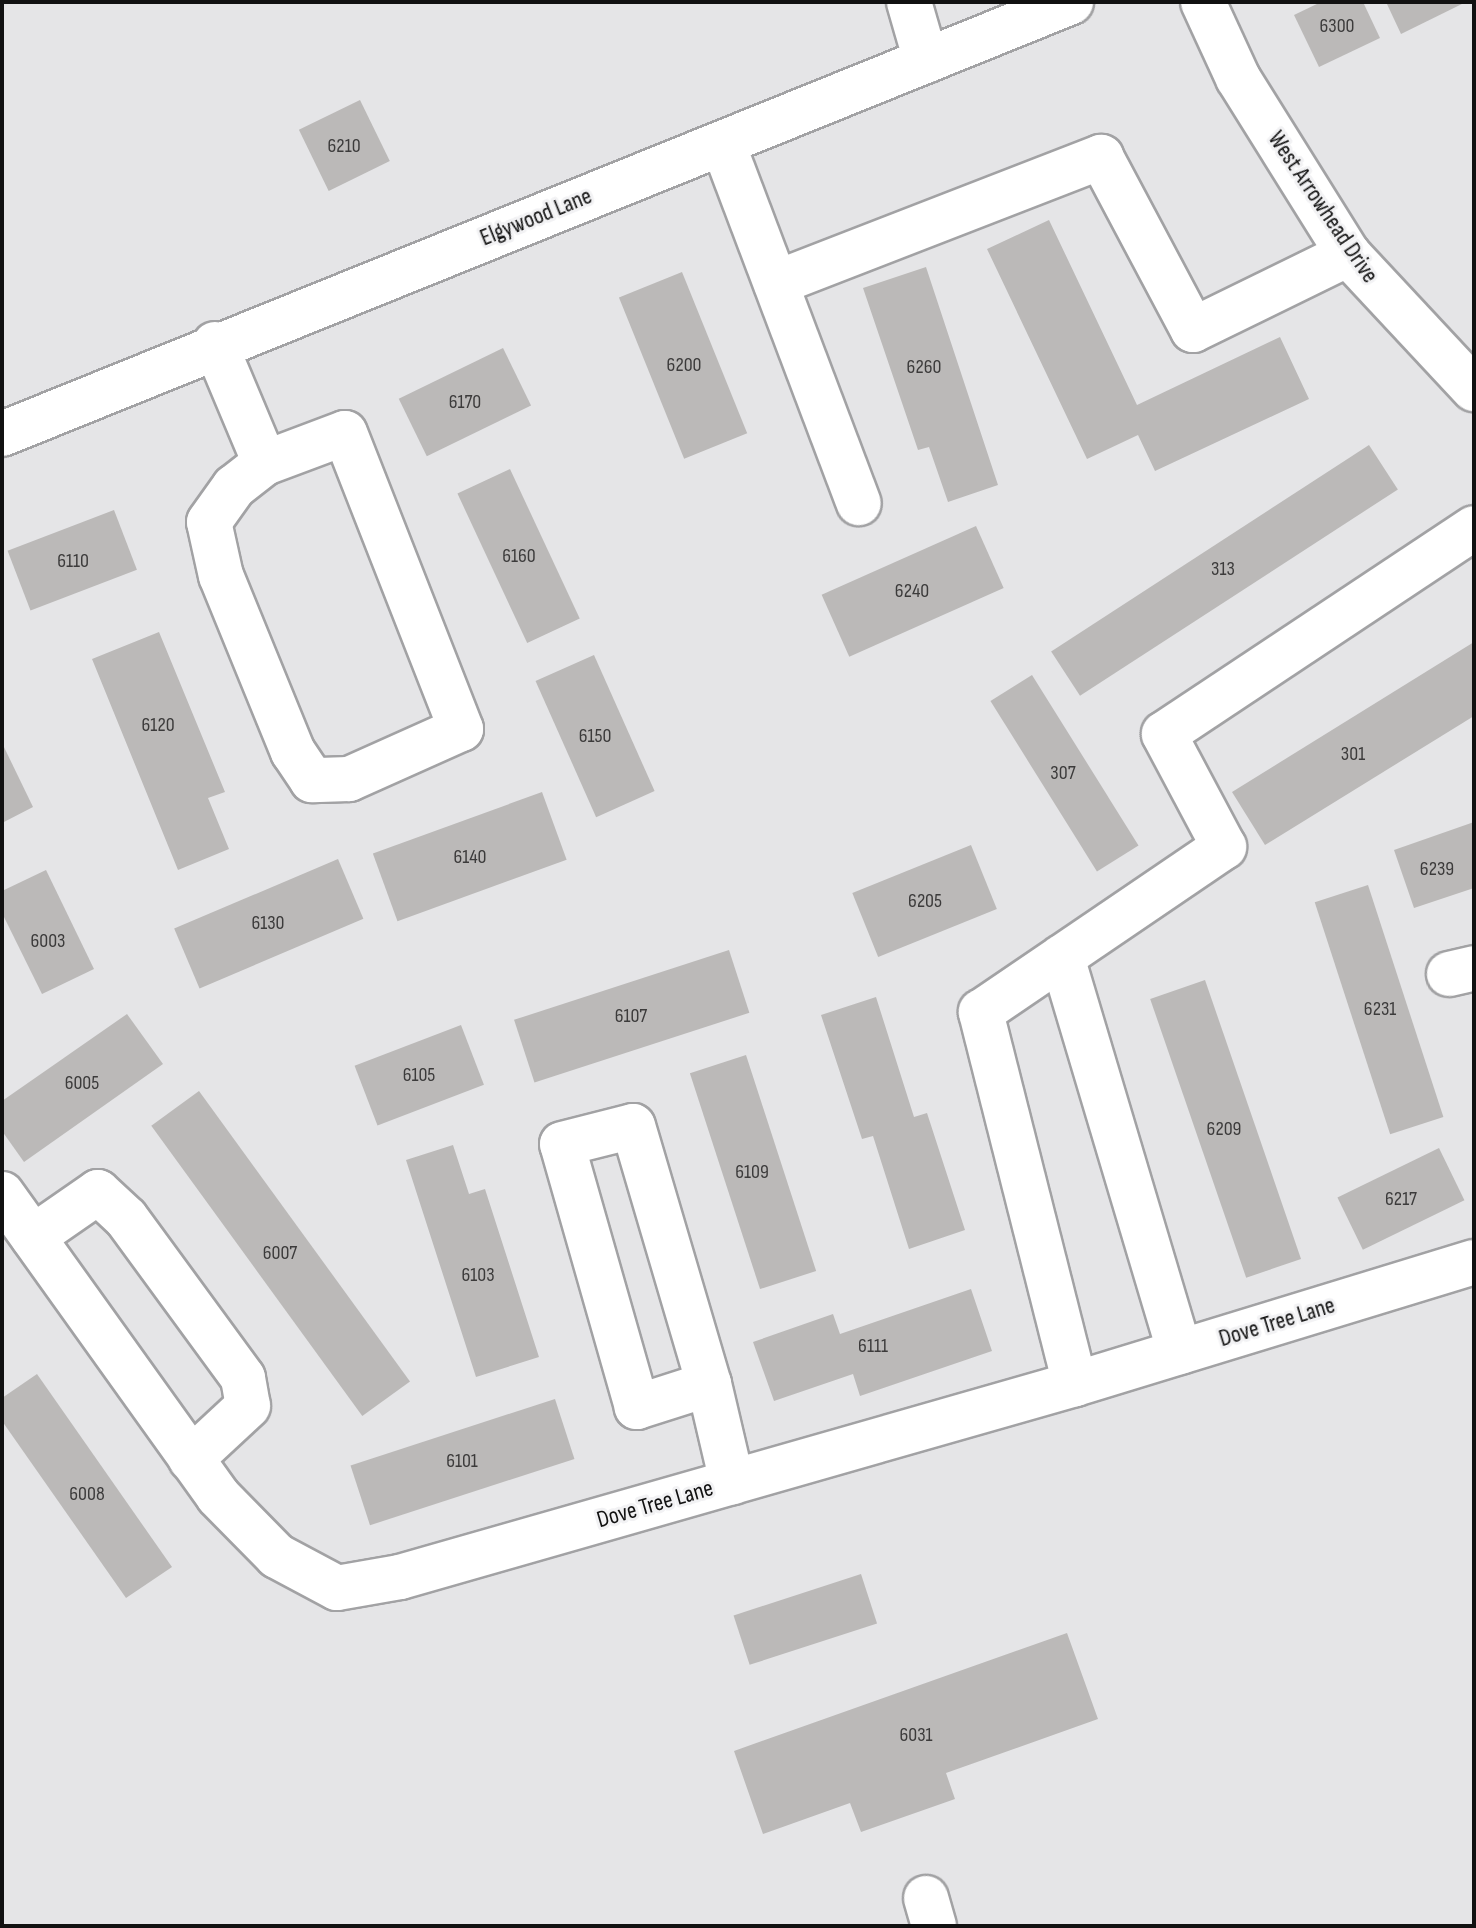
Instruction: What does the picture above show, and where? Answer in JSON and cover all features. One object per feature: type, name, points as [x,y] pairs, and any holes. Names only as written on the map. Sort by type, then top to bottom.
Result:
[{"type":"street","points":[[909,2],[926,61]]},
{"type":"street","name":"Elgywood Lane","points":[[2,434],[215,344],[723,144],[1071,2]]},
{"type":"street","name":"West Arrowhead Drive","points":[[1203,2],[1238,78],[1348,254],[1474,389]]},
{"type":"street","points":[[723,144],[859,503]]},
{"type":"street","points":[[776,283],[1101,157],[1193,330],[1348,254]]},
{"type":"street","points":[[215,344],[265,463]]},
{"type":"street","points":[[345,433],[461,729],[349,779],[312,780],[293,752],[233,605],[209,522],[234,487],[265,463],[345,433]]},
{"type":"street","points":[[1075,1384],[981,1012],[1224,847],[1164,734],[1474,528]]},
{"type":"street","points":[[1062,957],[1180,1352]]},
{"type":"street","points":[[709,1384],[637,1407],[562,1144],[633,1126],[709,1384],[732,1482]]},
{"type":"street","points":[[33,1237],[98,1192],[126,1218],[243,1378],[248,1406],[191,1459]]},
{"type":"street","name":"Dove Tree Lane","points":[[2,1194],[191,1459],[277,1556],[337,1588],[732,1482],[1075,1384],[1474,1262]]},
{"type":"building","points":[[1321,2],[1363,2],[1380,38],[1319,67],[1294,15]]},
{"type":"building","points":[[1386,2],[1466,2],[1401,34]]},
{"type":"building","points":[[360,100],[390,161],[329,191],[299,130]]},
{"type":"building","points":[[1049,220],[1137,405],[1280,337],[1309,399],[1155,471],[1138,435],[1087,459],[987,249]]},
{"type":"building","points":[[926,267],[998,485],[948,502],[929,447],[918,450],[863,288]]},
{"type":"building","points":[[682,272],[747,433],[684,459],[619,297]]},
{"type":"building","points":[[503,348],[531,406],[427,456],[399,399]]},
{"type":"building","points":[[1369,445],[1398,489],[1080,696],[1051,651]]},
{"type":"building","points":[[510,469],[580,619],[527,643],[457,494]]},
{"type":"building","points":[[114,510],[137,570],[31,611],[8,551]]},
{"type":"building","points":[[976,526],[1004,588],[849,657],[822,595]]},
{"type":"building","points":[[159,632],[225,792],[208,798],[229,849],[178,870],[92,659]]},
{"type":"building","points":[[1474,642],[1474,716],[1265,845],[1232,792]]},
{"type":"building","points":[[594,655],[655,791],[596,817],[536,681]]},
{"type":"building","points":[[1032,675],[1139,845],[1097,871],[990,701]]},
{"type":"building","points":[[2,743],[33,807],[2,823]]},
{"type":"building","points":[[542,792],[567,860],[397,921],[373,854]]},
{"type":"building","points":[[1474,822],[1474,888],[1414,908],[1394,850]]},
{"type":"building","points":[[971,845],[997,909],[878,957],[852,893]]},
{"type":"building","points":[[338,859],[363,919],[200,988],[174,929]]},
{"type":"building","points":[[46,870],[94,969],[42,994],[2,913],[2,891]]},
{"type":"building","points":[[1368,885],[1443,1117],[1390,1134],[1315,902]]},
{"type":"building","points":[[729,950],[749,1013],[534,1083],[514,1020]]},
{"type":"building","points":[[1205,980],[1301,1259],[1246,1278],[1150,999]]},
{"type":"building","points":[[876,997],[914,1117],[927,1113],[965,1230],[909,1249],[873,1136],[862,1139],[821,1015]]},
{"type":"building","points":[[127,1014],[163,1064],[24,1162],[2,1131],[2,1101]]},
{"type":"building","points":[[461,1025],[484,1085],[378,1126],[355,1066]]},
{"type":"building","points":[[746,1055],[816,1271],[760,1289],[690,1073]]},
{"type":"building","points":[[199,1091],[410,1381],[362,1416],[151,1126]]},
{"type":"building","points":[[453,1145],[469,1194],[485,1189],[539,1357],[476,1377],[406,1160]]},
{"type":"building","points":[[1439,1148],[1464,1200],[1363,1250],[1337,1198]]},
{"type":"building","points":[[971,1289],[992,1351],[860,1396],[853,1374],[774,1401],[753,1342],[833,1314],[840,1334]]},
{"type":"building","points":[[37,1374],[172,1567],[126,1598],[2,1421],[2,1398]]},
{"type":"building","points":[[555,1399],[574,1459],[370,1525],[351,1465]]},
{"type":"building","points":[[861,1574],[877,1623],[750,1665],[734,1615]]},
{"type":"building","points":[[1067,1633],[1098,1719],[946,1773],[955,1799],[861,1832],[850,1803],[763,1834],[734,1751]]}]
